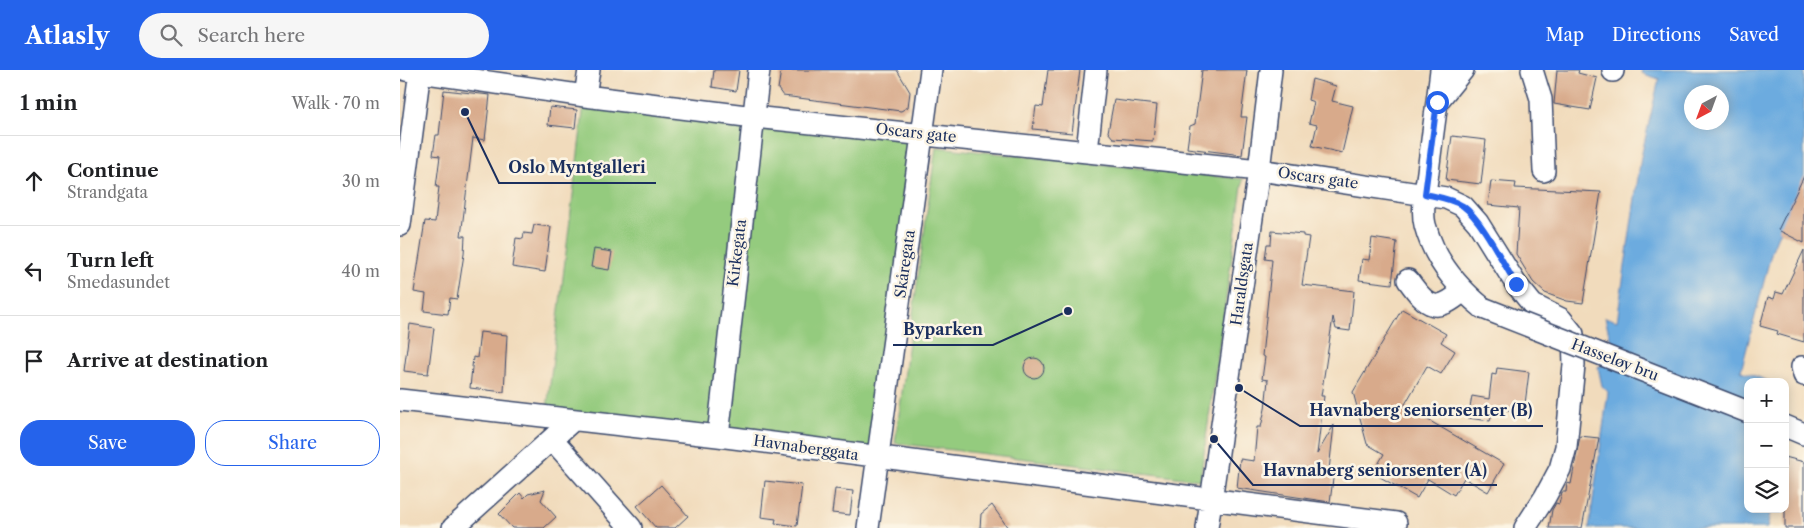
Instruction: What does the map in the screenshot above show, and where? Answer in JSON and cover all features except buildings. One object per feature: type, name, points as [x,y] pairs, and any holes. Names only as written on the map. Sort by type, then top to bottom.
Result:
[{"type":"street","points":[[585,96],[589,70]]},
{"type":"street","name":"Kirkegata","points":[[718,436],[759,70]]},
{"type":"street","name":"Skåregata","points":[[868,528],[931,70]]},
{"type":"street","points":[[1087,151],[1096,70]]},
{"type":"street","name":"Haraldsgata","points":[[1207,528],[1259,170],[1271,70]]},
{"type":"street","name":"Hasseløy bru","points":[[1441,70],[1425,194],[1424,224],[1433,247],[1463,291],[1483,308],[1744,410]]},
{"type":"street","points":[[1437,102],[1463,70]]},
{"type":"street","points":[[1532,70],[1541,98],[1544,172]]},
{"type":"street","points":[[400,225],[416,71]]},
{"type":"street","name":"Oscars gate","points":[[416,71],[585,96],[754,117],[1259,170],[1446,198],[1463,206],[1478,223],[1516,284],[1533,305],[1561,319],[1573,334],[1574,365],[1566,447],[1560,469],[1545,497],[1524,528]]},
{"type":"street","points":[[1408,280],[1417,292],[1432,305],[1442,306],[1448,304],[1463,291]]},
{"type":"street","name":"Havnaberggata","points":[[400,400],[718,436],[878,458],[1212,498],[1396,524]]},
{"type":"street","points":[[453,528],[573,420]]},
{"type":"street","points":[[1789,428],[1804,434]]},
{"type":"street","points":[[552,439],[631,528]]},
{"type":"green space","points":[[585,96],[923,134],[879,457],[546,417]]},
{"type":"green space","points":[[936,147],[1243,179],[1200,480],[895,443]]},
{"type":"water","points":[[1642,70],[1804,70],[1804,182],[1789,208],[1772,250],[1741,371],[1761,378],[1744,378],[1744,513],[1770,513],[1767,528],[1589,528],[1608,392],[1602,386],[1598,367],[1615,359],[1605,317],[1617,321],[1641,157],[1659,79],[1641,73]]},
{"type":"place","name":"Oslo Myntgalleri","points":[[465,112]]},
{"type":"place","name":"Byparken","points":[[1068,311]]},
{"type":"place","name":"Havnaberg seniorsenter (B)","points":[[1239,388]]},
{"type":"place","name":"Havnaberg seniorsenter (A)","points":[[1214,439]]},
{"type":"route","points":[[1437,102],[1425,194],[1446,198],[1463,206],[1478,223],[1516,284]]}]
